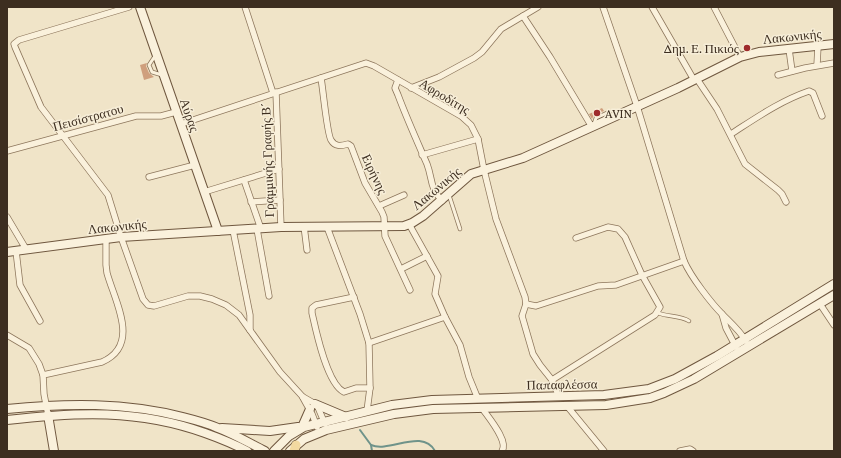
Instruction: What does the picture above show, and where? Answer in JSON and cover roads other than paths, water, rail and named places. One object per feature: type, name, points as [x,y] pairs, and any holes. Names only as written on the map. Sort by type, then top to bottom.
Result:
[{"type":"main road","name":"Αύρας","points":[[140,7],[218,231]]},
{"type":"main road","name":"Λακωνικής","points":[[7,252],[121,237],[304,226],[401,227],[410,224],[423,216],[442,201],[468,176],[523,158],[695,80],[740,57],[759,52],[834,44]]},
{"type":"main road","name":"Παπαφλέσσα","points":[[293,449],[321,427],[346,416],[392,405],[417,401],[604,395],[649,389],[690,371],[834,284]]},
{"type":"main road","name":"Παπαφλέσσα","points":[[274,451],[289,436],[303,427],[321,427],[405,412],[433,409],[606,405],[650,398],[664,394],[694,380],[834,295]]},
{"type":"main road","points":[[7,409],[46,405],[88,404],[139,407],[164,412],[218,428],[265,451]]},
{"type":"main road","points":[[218,428],[270,431],[303,427],[313,407],[346,416]]},
{"type":"main road","points":[[7,420],[48,415],[97,414],[149,418],[189,427],[214,436],[247,451]]},
{"type":"main road","points":[[48,415],[54,451]]},
{"type":"street","points":[[129,7],[22,39],[14,44],[41,107],[108,195],[143,299],[148,305],[154,306],[188,296],[200,296],[226,305],[239,315],[280,372],[313,407],[321,427]]},
{"type":"street","name":"Γραμμικής Γραφής Β΄","points":[[245,7],[274,93],[281,227]]},
{"type":"street","points":[[410,88],[439,76],[474,58],[482,52],[501,29],[538,7]]},
{"type":"street","points":[[603,7],[637,106],[684,261],[690,273],[749,346]]},
{"type":"street","points":[[652,7],[695,80],[717,109],[745,164],[778,190],[786,202]]},
{"type":"street","points":[[714,7],[740,57]]},
{"type":"street","points":[[523,16],[593,126]]},
{"type":"street","points":[[817,65],[818,46]]},
{"type":"street","points":[[789,49],[792,71]]},
{"type":"street","name":"Αφροδίτης","points":[[181,124],[366,63],[374,66],[461,116],[470,125],[478,139],[496,219],[523,290],[526,304],[522,316],[534,354],[540,365],[552,380],[559,396]]},
{"type":"street","points":[[778,75],[817,65],[834,63]]},
{"type":"street","name":"Ειρήνης","points":[[321,78],[330,139],[338,146],[348,144],[351,146],[363,178],[384,216],[385,238],[410,290]]},
{"type":"street","points":[[398,80],[396,91],[422,155],[428,166],[432,188],[442,201]]},
{"type":"street","points":[[731,134],[779,103],[809,91],[813,93],[822,116]]},
{"type":"street","name":"Πεισίστρατου","points":[[7,151],[136,116],[161,116],[176,112]]},
{"type":"street","points":[[422,155],[478,139]]},
{"type":"street","points":[[150,177],[195,165]]},
{"type":"street","points":[[204,192],[279,170]]},
{"type":"street","points":[[244,180],[259,229],[269,296]]},
{"type":"street","points":[[379,206],[404,196]]},
{"type":"street","points":[[251,202],[280,200]]},
{"type":"street","points":[[7,217],[26,249]]},
{"type":"street","points":[[410,224],[438,276],[435,292],[445,317],[460,345],[469,377],[478,399]]},
{"type":"street","points":[[304,226],[307,250]]},
{"type":"street","points":[[327,227],[365,326],[369,343],[370,388],[367,411]]},
{"type":"street","points":[[552,380],[658,313],[660,306],[642,275],[625,237],[618,229],[608,227],[576,238]]},
{"type":"street","points":[[233,230],[250,315],[250,330]]},
{"type":"street","points":[[43,375],[102,362],[117,353],[121,344],[123,332],[122,321],[107,273],[106,239]]},
{"type":"street","points":[[16,251],[20,285],[40,321]]},
{"type":"street","points":[[401,269],[427,256]]},
{"type":"street","points":[[526,304],[536,306],[598,286],[616,285],[684,261]]},
{"type":"street","points":[[354,297],[316,305],[312,308],[312,313],[324,361],[339,388],[344,392],[356,388],[370,388]]},
{"type":"street","points":[[820,304],[834,325]]},
{"type":"street","points":[[722,314],[726,328],[739,353]]},
{"type":"street","points":[[369,343],[445,317]]},
{"type":"street","points":[[7,335],[29,348],[39,364],[43,375],[48,415]]},
{"type":"street","points":[[567,406],[604,451]]},
{"type":"street","points":[[482,408],[501,436],[504,444],[502,451]]},
{"type":"street","points":[[680,451],[690,449],[693,451]]},
{"type":"lane","points":[[449,194],[460,229]]},
{"type":"lane","points":[[658,313],[666,316],[683,318],[689,321]]},
{"type":"waterway","points":[[360,430],[371,445],[372,451]]},
{"type":"waterway","points":[[371,445],[379,447],[405,442],[422,441],[429,444],[435,451]]},
{"type":"place","name":"Δημ. Ε. Πικιός","points":[[747,48]]},
{"type":"place","name":"AVIN","points":[[597,113]]}]
